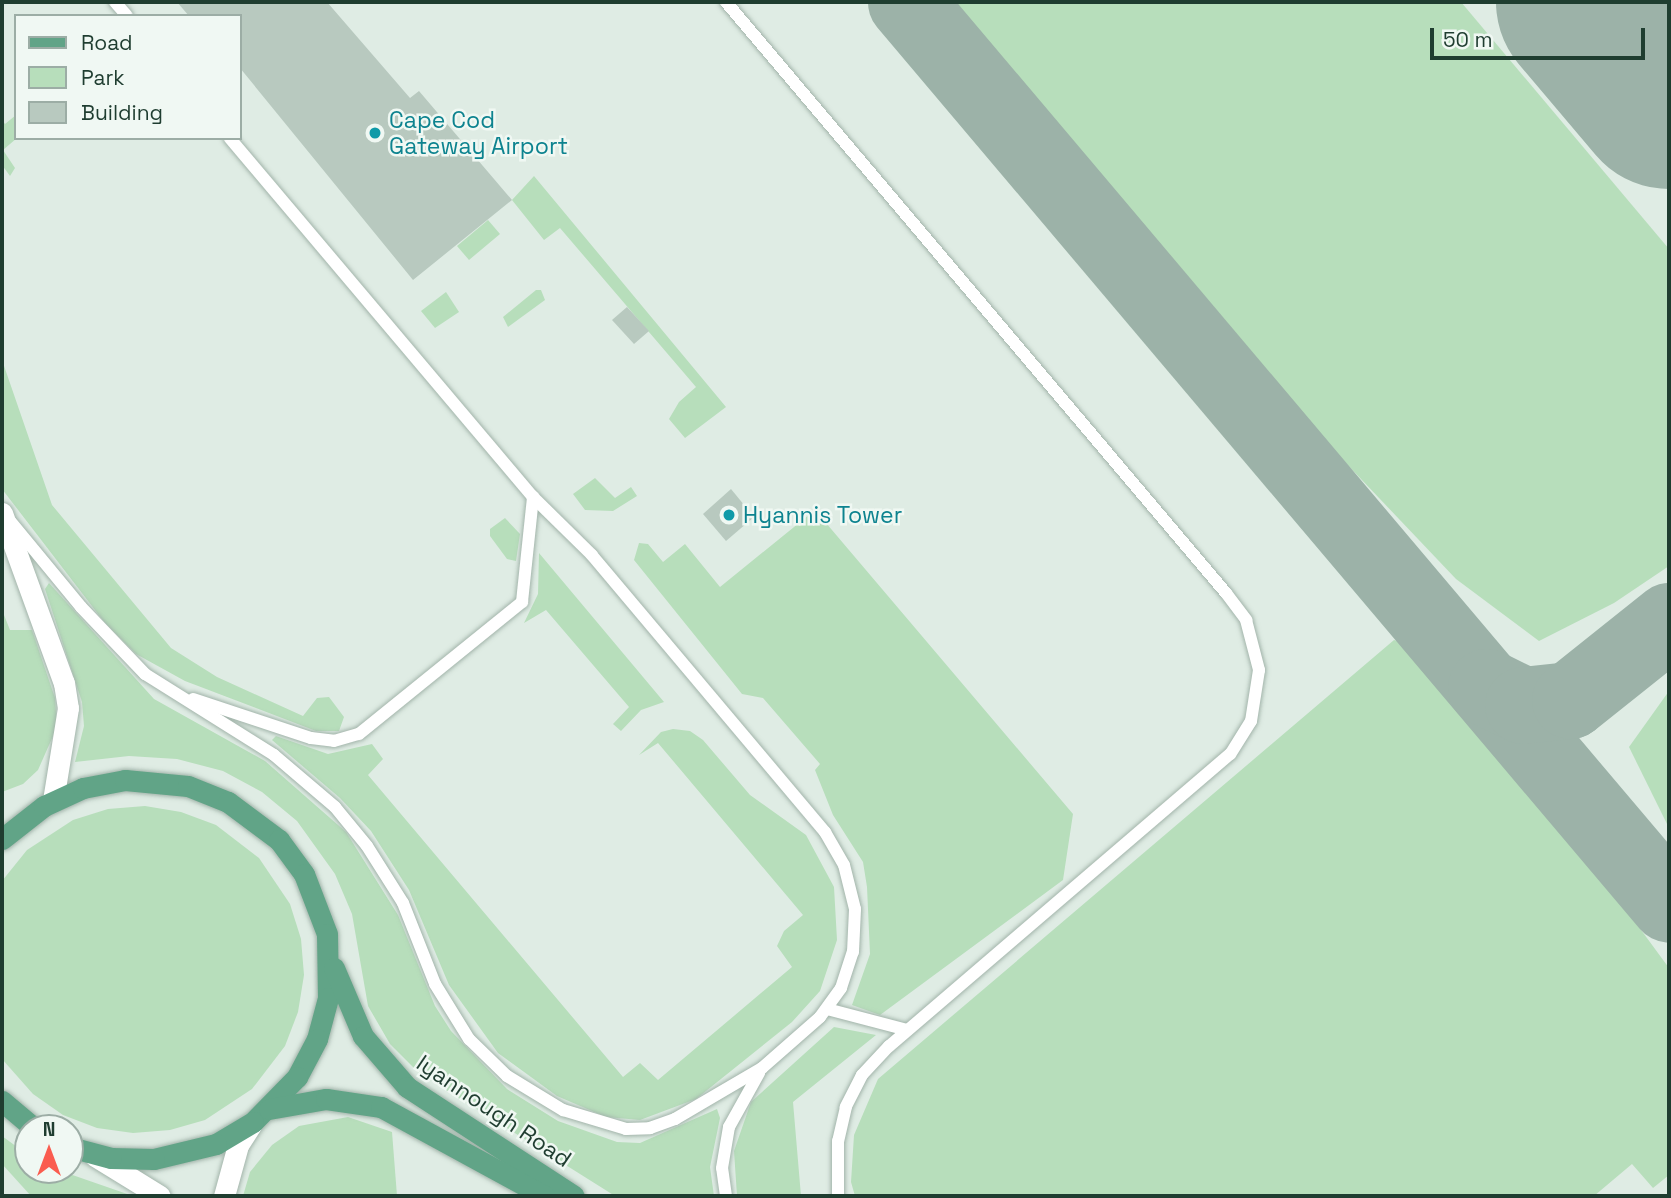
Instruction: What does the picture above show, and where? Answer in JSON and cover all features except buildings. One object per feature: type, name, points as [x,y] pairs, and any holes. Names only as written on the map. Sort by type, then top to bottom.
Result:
[{"type":"main road","points":[[2,839],[26,818],[53,801],[103,783],[146,780],[188,786],[228,802],[263,826],[304,874],[321,914],[330,955],[328,998],[317,1039],[297,1077],[261,1116],[216,1144],[175,1156],[133,1160],[84,1151]]},
{"type":"main road","points":[[2,816],[26,818]]},
{"type":"main road","name":"Iyannough Road","points":[[330,955],[363,1036],[407,1087],[574,1196]]},
{"type":"main road","name":"Iyannough Road","points":[[261,1116],[326,1098],[381,1107],[544,1196]]},
{"type":"main road","points":[[2,1101],[17,1114]]},
{"type":"street","points":[[2,512],[64,683],[68,708],[53,801]]},
{"type":"street","points":[[223,1196],[238,1145],[261,1116]]},
{"type":"street","points":[[91,1153],[160,1196]]},
{"type":"lane","points":[[726,2],[1226,593],[1253,637],[1259,689],[1251,721],[1230,754],[907,1030],[862,1075],[846,1107],[838,1140],[838,1196]]},
{"type":"lane","points":[[2,512],[81,607],[145,674],[274,755],[309,782],[352,825],[403,903],[435,984],[456,1020],[492,1064],[530,1092],[579,1117],[638,1129],[675,1119],[762,1068],[827,1009],[848,971],[855,909],[844,865],[825,832],[592,555],[533,498],[232,140]]},
{"type":"lane","points":[[173,693],[311,738],[334,741],[359,734],[522,602],[533,498]]},
{"type":"lane","points":[[827,1009],[907,1030]]},
{"type":"lane","points":[[726,1196],[722,1168],[729,1127],[762,1068]]},
{"type":"green space","points":[[951,2],[1461,2],[1669,249],[1669,566],[1614,603],[1539,641],[1456,579],[1285,399]]},
{"type":"green space","points":[[14,117],[15,140],[3,150],[15,168],[10,176],[2,165],[2,120],[5,124]]},
{"type":"green space","points":[[534,176],[726,407],[685,438],[669,419],[679,402],[696,387],[560,228],[544,240],[512,200]]},
{"type":"green space","points":[[488,220],[500,234],[469,260],[457,246]]},
{"type":"green space","points":[[536,290],[541,290],[545,300],[508,327],[503,317]]},
{"type":"green space","points":[[446,292],[459,312],[435,328],[421,311]]},
{"type":"green space","points":[[2,360],[52,505],[171,648],[217,677],[303,716],[317,698],[329,697],[344,717],[339,731],[316,731],[185,681],[136,654],[105,623],[2,489]]},
{"type":"green space","points":[[595,478],[615,498],[631,487],[637,496],[613,511],[585,510],[573,494]]},
{"type":"green space","points":[[815,510],[1073,814],[1063,880],[880,1015],[852,1005],[870,954],[867,887],[863,862],[833,815],[815,770],[820,764],[763,698],[742,694],[634,560],[639,543],[648,544],[663,562],[685,544],[720,587]]},
{"type":"green space","points":[[505,518],[520,534],[516,561],[507,559],[490,536],[490,529]]},
{"type":"green space","points":[[539,553],[664,702],[641,710],[621,731],[613,724],[629,707],[546,610],[524,623],[538,594]]},
{"type":"green space","points":[[49,583],[154,699],[265,761],[346,832],[398,915],[435,1006],[451,1031],[507,1089],[558,1121],[617,1142],[640,1143],[717,1109],[720,1118],[710,1167],[714,1196],[615,1196],[419,1073],[390,1044],[368,1006],[352,914],[335,874],[297,821],[262,792],[223,771],[177,759],[129,756],[75,762],[84,726],[82,702],[45,589]]},
{"type":"green space","points":[[4,615],[10,630],[32,630],[55,698],[57,727],[38,770],[23,784],[2,792]]},
{"type":"green space","points":[[1394,640],[1404,643],[1608,885],[1669,968],[1669,1175],[1653,1188],[1632,1164],[1594,1196],[855,1196],[851,1182],[854,1135],[878,1079]]},
{"type":"green space","points":[[1669,691],[1669,828],[1629,747]]},
{"type":"green space","points":[[673,729],[690,731],[703,740],[750,795],[806,835],[834,887],[837,940],[820,991],[792,1022],[696,1099],[640,1120],[606,1117],[557,1096],[498,1053],[449,985],[409,890],[371,831],[340,798],[272,740],[276,736],[328,754],[372,744],[383,759],[368,775],[623,1077],[640,1063],[658,1080],[792,967],[777,946],[784,931],[803,915],[658,743],[639,755],[661,732]]},
{"type":"green space","points":[[145,806],[181,812],[216,825],[259,858],[290,904],[301,939],[304,975],[298,1012],[285,1046],[252,1089],[205,1120],[170,1130],[133,1133],[97,1128],[84,1123],[84,1114],[62,1114],[33,1094],[2,1059],[2,881],[27,850],[73,820],[108,809]]},
{"type":"green space","points":[[834,1027],[876,1035],[793,1102],[801,1196],[737,1196],[734,1151],[751,1102]]},
{"type":"green space","points":[[348,1117],[392,1132],[397,1196],[243,1196],[250,1172],[272,1145],[299,1126]]},
{"type":"green space","points":[[2,1136],[14,1145],[14,1177],[2,1164]]},
{"type":"green space","points":[[84,1179],[133,1196],[31,1196],[20,1184],[84,1184]]},
{"type":"taxiway","points":[[906,2],[1669,904]]},
{"type":"taxiway","points":[[1486,687],[1523,705],[1570,700],[1669,621]]},
{"type":"runway","points":[[1592,2],[1669,93]]},
{"type":"place","name":"Cape Cod Gateway Airport","points":[[375,133]]},
{"type":"place","name":"Hyannis Tower","points":[[729,515]]}]
